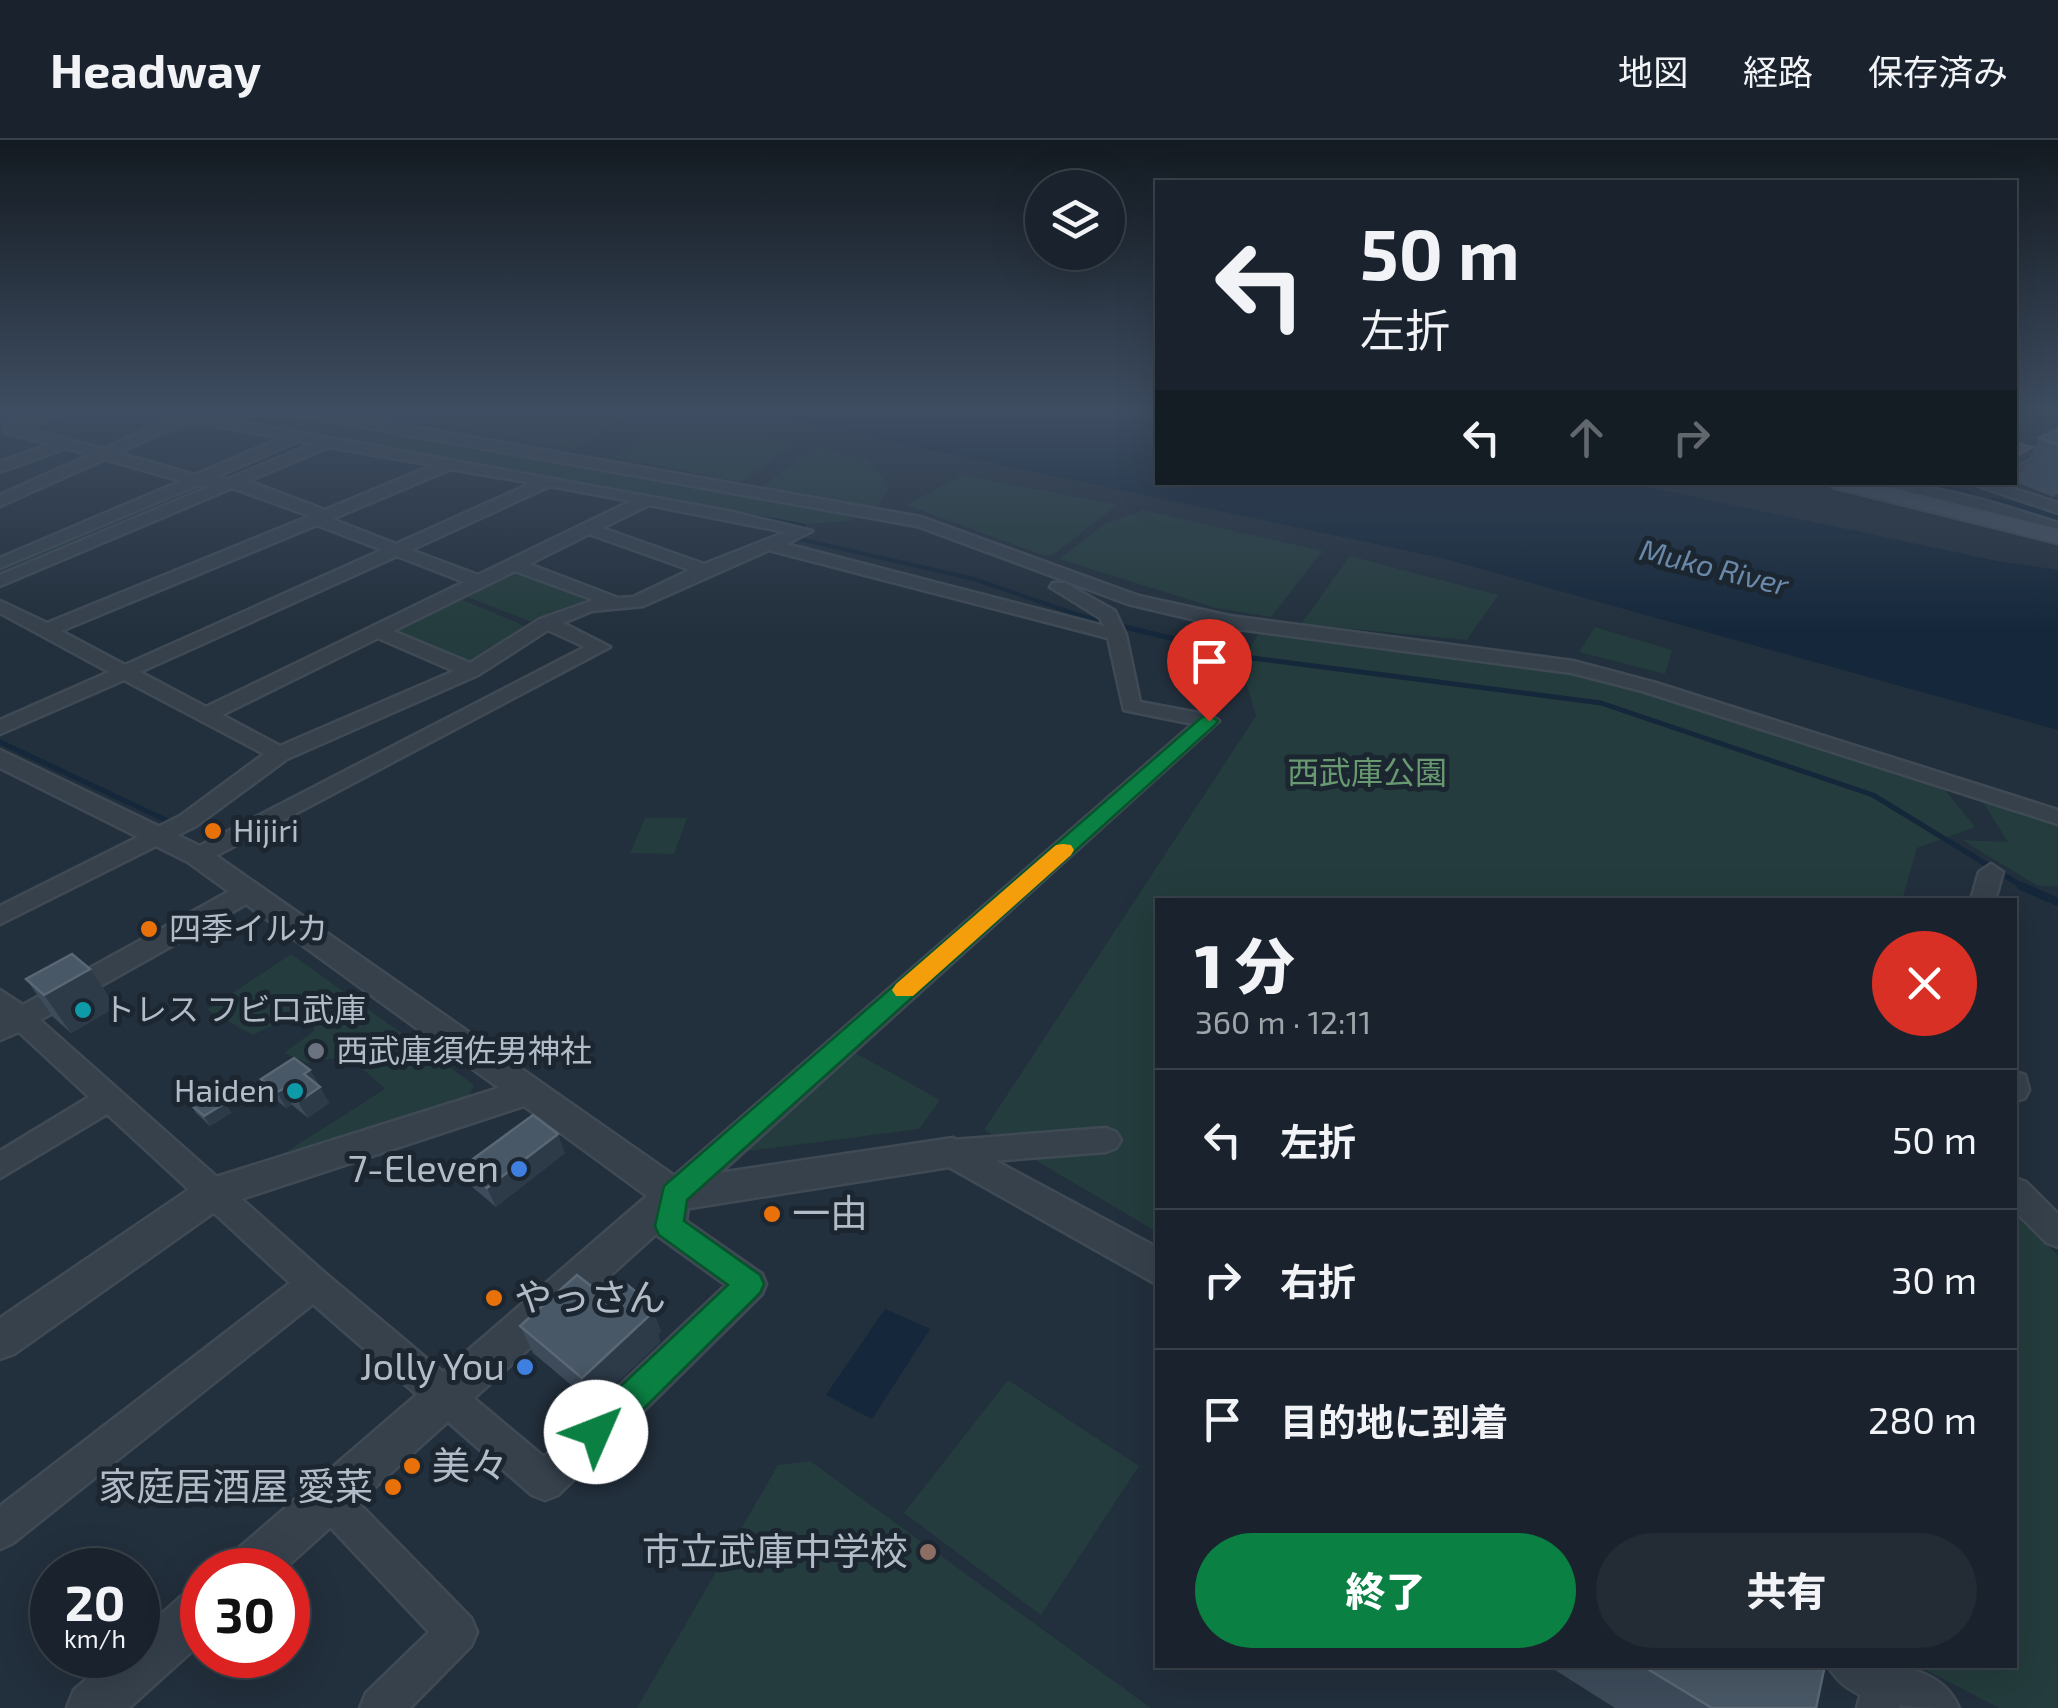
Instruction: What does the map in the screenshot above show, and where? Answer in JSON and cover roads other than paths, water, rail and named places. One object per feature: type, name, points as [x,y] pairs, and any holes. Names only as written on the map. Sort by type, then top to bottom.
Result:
[{"type":"main road","points":[[1853,485],[2058,536]]},
{"type":"street","points":[[0,500],[38,484]]},
{"type":"street","points":[[0,563],[186,484]]},
{"type":"street","points":[[0,581],[231,484]]},
{"type":"street","points":[[237,484],[479,582]]},
{"type":"street","points":[[47,630],[401,484]]},
{"type":"street","points":[[0,728],[543,484]]},
{"type":"street","points":[[272,1548],[1209,721],[1131,706],[1117,635],[1101,610],[981,542],[904,529],[820,527],[561,484]]},
{"type":"street","points":[[707,484],[921,522],[1134,600],[1230,622],[1574,667],[1650,686],[2058,818]]},
{"type":"street","points":[[1887,485],[1970,502],[2058,528]]},
{"type":"street","points":[[1970,502],[1996,485],[2058,508]]},
{"type":"street","points":[[208,714],[648,499]]},
{"type":"street","points":[[0,916],[188,820],[280,754],[471,671],[547,623],[589,606],[622,605],[670,589],[706,570],[820,527]]},
{"type":"street","points":[[588,528],[706,570]]},
{"type":"street","points":[[770,545],[1117,635]]},
{"type":"street","points":[[516,565],[622,605]]},
{"type":"street","points":[[0,606],[280,754]]},
{"type":"street","points":[[198,856],[600,647],[547,623]]},
{"type":"street","points":[[378,631],[471,671]]},
{"type":"street","points":[[3,762],[198,856],[674,1194],[953,1152],[1106,1140]]},
{"type":"street","points":[[1984,898],[1991,872]]},
{"type":"street","points":[[248,892],[7,1015],[112,1097],[314,1284],[545,1482],[750,1284],[669,1226],[674,1194]]},
{"type":"street","points":[[0,1341],[213,1193],[530,1090]]},
{"type":"street","points":[[0,1166],[112,1097]]},
{"type":"street","points":[[953,1152],[1155,1266]]},
{"type":"street","points":[[2017,1193],[2058,1234]]},
{"type":"street","points":[[0,1530],[314,1284]]},
{"type":"street","points":[[328,1498],[457,1632],[382,1708]]},
{"type":"street","points":[[92,1708],[180,1630]]},
{"type":"street","points":[[1871,1685],[1934,1708]]},
{"type":"water","name":"Muko River","points":[[1092,484],[1638,485],[1997,561],[2058,570],[2058,730],[1442,558]]},
{"type":"water","points":[[885,1309],[930,1329],[872,1419],[826,1395]]},
{"type":"waterway","points":[[581,484],[804,526]]},
{"type":"waterway","points":[[1918,485],[1964,497]]},
{"type":"waterway","points":[[1993,504],[2058,519]]},
{"type":"waterway","points":[[799,539],[974,579],[1084,617]]},
{"type":"waterway","points":[[1080,616],[1084,617]]},
{"type":"waterway","points":[[1084,617],[1252,658],[1601,703],[1873,795],[2023,887]]},
{"type":"waterway","points":[[0,742],[170,822]]},
{"type":"waterway","points":[[2023,887],[2058,902]]},
{"type":"place","name":"Hijiri","points":[[213,831]]},
{"type":"place","name":"四季イルカ","points":[[149,929]]},
{"type":"place","name":"トレス フビロ武庫","points":[[83,1010]]},
{"type":"place","name":"西武庫須佐男神社","points":[[316,1051]]},
{"type":"place","name":"Haiden","points":[[295,1091]]},
{"type":"place","name":"7-Eleven","points":[[519,1169]]},
{"type":"place","name":"一由","points":[[772,1214]]},
{"type":"place","name":"やっさん","points":[[494,1298]]},
{"type":"place","name":"Jolly You","points":[[525,1367]]},
{"type":"place","name":"美々","points":[[412,1466]]},
{"type":"place","name":"家庭居酒屋 愛菜","points":[[393,1487]]},
{"type":"place","name":"市立武庫中学校","points":[[928,1552]]},
{"type":"park label","name":"西武庫公園","points":[[1367,773]]}]
